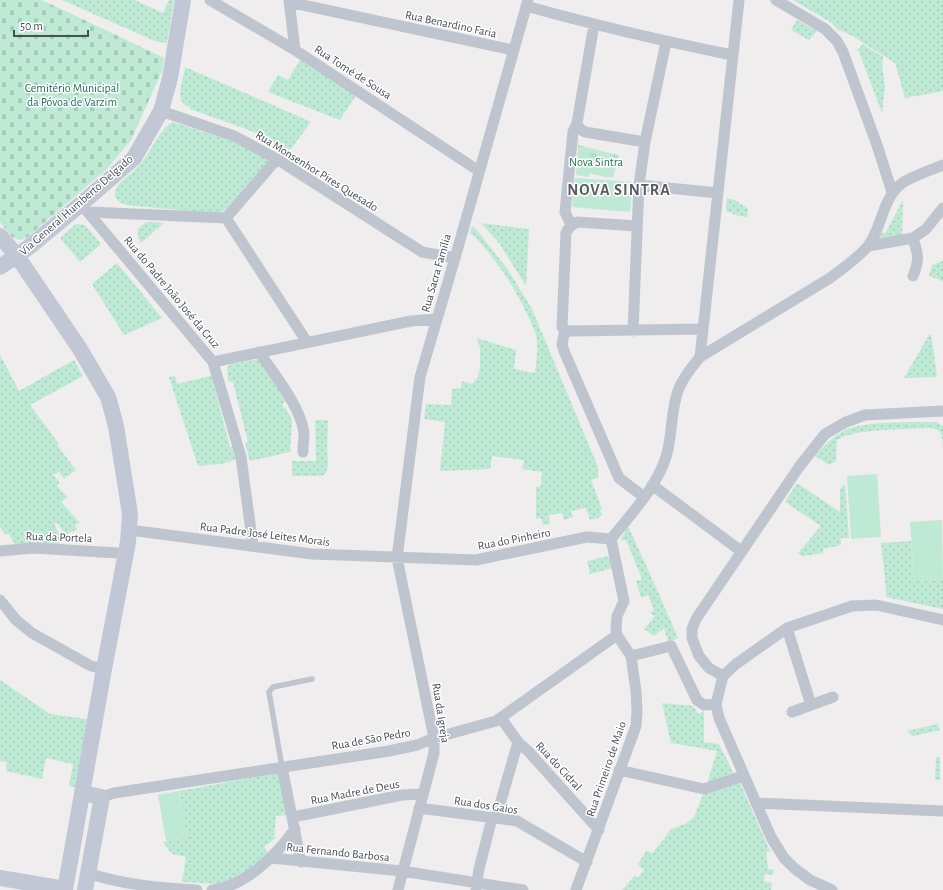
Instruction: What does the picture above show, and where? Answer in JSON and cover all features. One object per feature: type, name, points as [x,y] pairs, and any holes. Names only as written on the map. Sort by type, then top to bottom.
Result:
[{"type":"main road","name":"Via General Humberto Delgado","points":[[0,267],[85,208],[134,158],[161,111],[170,78],[182,0]]},
{"type":"main road","points":[[0,236],[17,256],[80,349],[108,397],[116,426],[130,514],[125,542],[123,568],[65,890],[32,887],[0,878]]},
{"type":"main road","points":[[82,793],[102,797],[85,890]]},
{"type":"street","name":"Rua Tomé de Sousa","points":[[210,0],[295,50],[479,171]]},
{"type":"street","points":[[700,357],[738,0]]},
{"type":"street","points":[[776,0],[825,29],[837,41],[843,52],[877,145],[892,192]]},
{"type":"street","points":[[289,1],[295,50]]},
{"type":"street","name":"Rua Benardino Faria","points":[[289,1],[513,50]]},
{"type":"street","points":[[527,3],[594,25],[666,42],[732,55]]},
{"type":"street","name":"Rua Sacra Família","points":[[397,558],[420,377],[527,3]]},
{"type":"street","points":[[571,225],[565,212],[573,132],[577,123],[594,25]]},
{"type":"street","points":[[633,331],[639,185],[645,142],[666,42]]},
{"type":"street","name":"Rua Monsenhor Pires Quesado","points":[[161,111],[234,136],[277,159],[422,252],[455,258]]},
{"type":"street","points":[[577,123],[580,129],[585,132],[645,142]]},
{"type":"street","points":[[226,218],[277,159]]},
{"type":"street","points":[[617,636],[616,622],[624,601],[615,534],[644,498],[661,472],[667,456],[674,404],[679,387],[685,376],[700,357],[830,278],[844,267],[868,246],[876,232],[892,192],[902,183],[943,165]]},
{"type":"street","points":[[639,185],[718,193]]},
{"type":"street","points":[[85,208],[226,218]]},
{"type":"street","name":"Rua do Padre João José da Cruz","points":[[85,208],[213,362],[241,457],[253,546]]},
{"type":"street","points":[[868,246],[913,238],[926,229],[943,208]]},
{"type":"street","points":[[226,218],[307,342]]},
{"type":"street","points":[[637,226],[577,222],[571,225],[566,233],[562,322],[562,327],[565,330],[562,344],[619,478],[644,498]]},
{"type":"street","points":[[913,238],[918,254],[918,264],[913,276]]},
{"type":"street","points":[[213,362],[411,321],[436,319]]},
{"type":"street","points":[[565,330],[633,331],[703,329]]},
{"type":"street","points":[[259,352],[289,396],[304,432],[303,452]]},
{"type":"street","points":[[723,676],[709,668],[699,656],[692,638],[692,629],[696,618],[799,466],[825,434],[846,422],[865,416],[943,411]]},
{"type":"street","points":[[652,485],[741,551]]},
{"type":"street","name":"Rua do Pinheiro","points":[[397,558],[476,560],[587,537],[615,534]]},
{"type":"street","name":"Rua Padre José Leites Morais","points":[[125,542],[253,546],[312,554],[397,558]]},
{"type":"street","name":"Rua da Portela","points":[[0,551],[125,542]]},
{"type":"street","name":"Rua da Igreja","points":[[397,558],[434,738],[434,753],[398,890]]},
{"type":"street","points":[[0,600],[16,620],[32,634],[91,666],[104,669]]},
{"type":"street","points":[[832,890],[810,880],[794,868],[784,858],[771,837],[743,776],[719,718],[716,704],[723,676],[736,664],[787,628],[852,606],[876,605],[943,620]]},
{"type":"street","points":[[787,628],[811,705]]},
{"type":"street","name":"Rua Primeiro de Maio","points":[[576,890],[636,726],[637,705],[631,656],[617,636]]},
{"type":"street","name":"Rua de São Pedro","points":[[102,797],[114,793],[389,751],[417,745],[434,738],[496,722],[617,636]]},
{"type":"street","points":[[631,656],[671,646],[697,700],[704,704],[716,704]]},
{"type":"street","points":[[792,712],[833,697]]},
{"type":"street","name":"Rua do Cidral","points":[[501,718],[518,742],[588,816],[599,830]]},
{"type":"street","points":[[476,887],[479,869],[518,742]]},
{"type":"street","points":[[282,767],[302,862]]},
{"type":"street","points":[[619,770],[704,789],[743,776]]},
{"type":"street","name":"Rua Madre de Deus","points":[[293,817],[402,795],[422,794]]},
{"type":"street","points":[[756,803],[943,811]]},
{"type":"street","name":"Rua dos Gaios","points":[[419,808],[517,821],[587,862]]},
{"type":"street","points":[[216,890],[248,876],[271,858],[287,841],[295,829]]},
{"type":"street","name":"Rua Fernando Barbosa","points":[[271,858],[402,871],[476,887],[523,890]]},
{"type":"street","points":[[88,873],[103,878],[140,885],[197,890]]},
{"type":"lane","points":[[282,767],[269,692],[273,687],[312,679]]},
{"type":"green space","name":"Cemitério Municipal da Póvoa de Varzim","points":[[0,0],[41,0],[164,58],[162,71],[131,140],[107,169],[25,239],[19,240],[12,237],[0,222]]},
{"type":"green space","points":[[62,0],[134,0],[163,13],[169,0],[174,0],[167,43],[155,41]]},
{"type":"green space","points":[[793,0],[943,0],[943,91],[905,98],[895,63],[851,35],[837,29],[832,23]]},
{"type":"green space","points":[[797,20],[817,31],[809,40],[791,30]]},
{"type":"green space","points":[[863,44],[883,57],[882,66],[885,86],[882,113],[858,49]]},
{"type":"green space","points":[[300,60],[357,94],[340,120],[268,92],[278,75],[288,80]]},
{"type":"green space","points":[[185,67],[311,122],[290,150],[249,130],[190,109],[190,107],[182,102],[180,95]]},
{"type":"green space","points":[[173,122],[241,144],[269,159],[268,162],[227,209],[221,212],[212,213],[126,205],[120,202],[115,195],[116,189],[124,179],[142,163],[158,136],[168,125]]},
{"type":"green space","name":"Nova Sintra","points":[[578,145],[618,155],[619,158],[613,177],[604,177],[590,173],[589,177],[576,175]]},
{"type":"green space","points":[[574,178],[633,182],[630,212],[572,207]]},
{"type":"green space","points":[[727,198],[735,200],[748,209],[747,217],[739,216],[726,211]]},
{"type":"green space","points":[[903,200],[902,237],[884,242],[878,238],[880,234],[886,232]]},
{"type":"green space","points":[[145,223],[164,223],[141,243],[138,237],[138,229]]},
{"type":"green space","points":[[481,223],[529,229],[526,286],[499,243]]},
{"type":"green space","points":[[76,224],[85,225],[101,244],[80,262],[60,238]]},
{"type":"green space","points":[[472,226],[508,270],[532,309],[598,467],[598,478],[591,480],[602,509],[600,511],[602,515],[598,518],[590,520],[586,508],[571,511],[573,517],[564,520],[562,513],[549,515],[550,524],[543,525],[541,518],[536,519],[536,487],[541,486],[542,472],[522,469],[524,460],[492,456],[490,469],[440,471],[445,422],[424,419],[426,404],[451,405],[452,389],[461,388],[462,381],[472,384],[478,377],[480,368],[480,348],[477,338],[516,350],[514,369],[535,373],[537,358],[536,335],[523,305],[504,273],[481,244],[473,235],[470,234]]},
{"type":"green space","points":[[943,261],[943,281],[929,276],[932,265]]},
{"type":"green space","points":[[117,263],[162,318],[124,335],[92,284]]},
{"type":"green space","points":[[931,334],[937,377],[904,378],[929,335]]},
{"type":"green space","points":[[0,355],[19,391],[74,360],[83,376],[30,405],[76,470],[64,479],[59,472],[53,475],[60,483],[57,486],[67,497],[61,502],[80,523],[75,525],[77,529],[66,535],[57,523],[54,524],[61,537],[59,538],[60,547],[16,546],[9,534],[5,534],[0,527]]},
{"type":"green space","points":[[259,359],[286,399],[286,402],[283,403],[283,409],[286,408],[292,421],[290,452],[250,461],[245,443],[248,442],[233,382],[228,381],[227,367],[232,364]]},
{"type":"green space","points":[[214,375],[214,386],[230,447],[234,447],[237,459],[221,464],[198,466],[169,377],[175,376],[177,384]]},
{"type":"green space","points":[[315,420],[328,420],[328,465],[326,473],[323,476],[292,476],[292,461],[316,461]]},
{"type":"green space","points":[[936,422],[943,426],[943,448],[941,434],[937,430],[928,428],[881,430],[856,433],[837,440],[836,461],[829,465],[815,456],[833,438],[846,430],[855,427],[878,423]]},
{"type":"green space","points":[[877,474],[881,537],[851,539],[847,476]]},
{"type":"green space","points":[[797,483],[840,512],[840,490],[843,485],[845,485],[849,538],[841,538],[841,545],[823,549],[823,553],[803,556],[798,553],[821,526],[785,502]]},
{"type":"green space","points":[[942,520],[943,579],[914,581],[910,522]]},
{"type":"green space","points":[[628,526],[678,638],[668,642],[664,628],[654,636],[644,629],[655,616],[650,613],[654,610],[648,595],[641,598],[636,581],[642,579],[626,540],[620,541]]},
{"type":"green space","points":[[911,541],[914,581],[943,579],[943,609],[886,597],[881,543]]},
{"type":"green space","points":[[608,556],[614,568],[590,574],[587,561]]},
{"type":"green space","points":[[0,680],[50,714],[87,719],[76,787],[69,786],[73,764],[46,758],[42,779],[6,771],[7,762],[0,761]]},
{"type":"green space","points":[[662,703],[693,706],[698,714],[704,711],[704,742],[719,744],[734,774],[706,787],[717,751],[671,743]]},
{"type":"green space","points":[[938,724],[940,730],[913,736],[907,731]]},
{"type":"green space","points":[[936,757],[940,757],[940,780],[935,780]]},
{"type":"green space","points":[[278,774],[289,815],[276,816],[274,837],[277,837],[264,847],[268,853],[248,870],[222,884],[182,882],[186,857],[172,854],[163,842],[187,837],[179,791]]},
{"type":"green space","points":[[737,781],[740,783],[770,851],[766,852],[768,869],[774,870],[773,875],[765,874],[764,881],[772,883],[771,890],[622,890],[635,875],[638,878],[644,870],[638,864],[647,850],[652,854],[671,829],[685,824],[694,817],[704,792]]},
{"type":"green space","points":[[179,791],[187,837],[166,841],[158,795]]},
{"type":"district","name":"NOVA SINTRA","points":[[619,190]]}]
